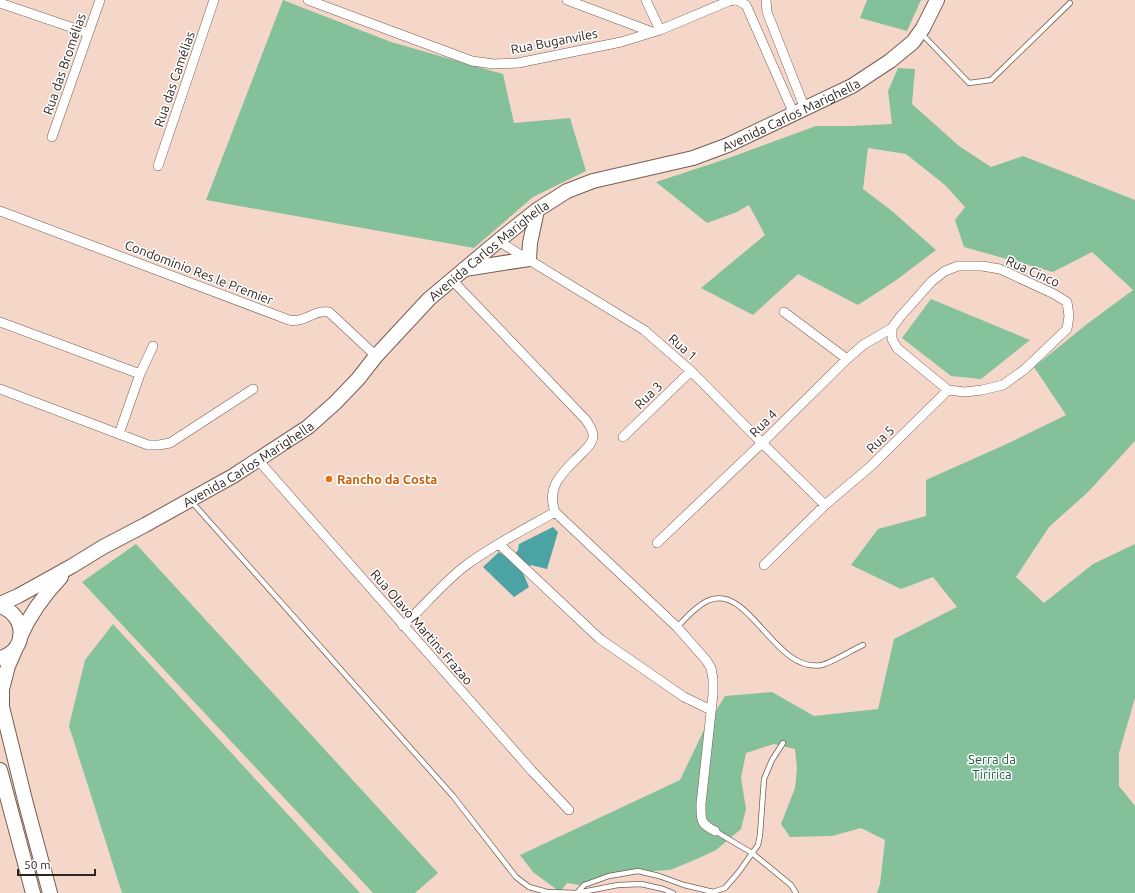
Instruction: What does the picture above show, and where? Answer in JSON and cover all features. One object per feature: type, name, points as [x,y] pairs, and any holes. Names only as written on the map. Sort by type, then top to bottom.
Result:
[{"type":"main road","name":"Avenida Carlos Marighella","points":[[0,605],[72,566],[103,546],[190,500],[258,460],[308,427],[335,404],[358,379],[376,356],[429,299],[537,210],[567,191],[593,181],[693,158],[728,145],[852,86],[890,61],[913,42],[931,13],[937,0]]},
{"type":"main road","points":[[465,269],[529,260],[530,243],[537,210]]},
{"type":"main road","name":"Avenida Carlos Marighella","points":[[50,893],[2,707],[2,689],[8,666],[26,624],[49,590],[72,566]]},
{"type":"main road","points":[[0,605],[10,611],[19,623],[18,643],[9,655],[0,658]]},
{"type":"main road","points":[[0,770],[33,893]]},
{"type":"street","name":"Rua das Bromélias","points":[[52,137],[100,0]]},
{"type":"street","name":"Rua das Camélias","points":[[158,166],[214,0]]},
{"type":"street","name":"Rua Buganviles","points":[[308,0],[319,2],[472,61],[494,64],[518,63],[621,42],[656,30],[729,1],[736,0],[746,6],[800,112]]},
{"type":"street","points":[[567,0],[656,30]]},
{"type":"street","points":[[646,0],[656,30]]},
{"type":"street","points":[[766,0],[767,12],[800,112]]},
{"type":"street","points":[[0,3],[88,33]]},
{"type":"street","name":"Condominio Res le Premier","points":[[0,211],[289,320],[296,322],[304,320],[312,314],[320,311],[328,312],[376,356]]},
{"type":"street","name":"Rua 1","points":[[498,241],[644,330],[691,372],[825,505]]},
{"type":"street","name":"Rua Cinco","points":[[892,328],[932,281],[945,271],[958,266],[982,266],[1000,269],[1054,294],[1066,302],[1069,316],[1067,329],[1025,369],[1003,385],[965,392],[948,390]]},
{"type":"street","points":[[452,280],[586,420],[592,429],[593,436],[590,445],[558,478],[553,491],[552,502],[555,512],[677,626],[711,668],[713,694],[701,804],[701,817],[706,827],[715,831]]},
{"type":"street","points":[[784,312],[847,359]]},
{"type":"street","points":[[0,322],[140,374]]},
{"type":"street","points":[[892,328],[892,339],[897,348],[948,390]]},
{"type":"street","name":"Rua 4","points":[[657,543],[762,443],[847,359],[864,345],[892,328]]},
{"type":"street","points":[[119,434],[140,374],[154,346]]},
{"type":"street","name":"Rua 3","points":[[623,437],[691,372]]},
{"type":"street","points":[[0,389],[148,445],[170,443],[253,389]]},
{"type":"street","name":"Rua 5","points":[[764,565],[825,505],[871,466],[948,390]]},
{"type":"street","name":"Rua Olavo Martins Frazao","points":[[258,460],[532,771],[569,810]]},
{"type":"street","points":[[404,626],[454,575],[465,566],[499,544],[555,512]]},
{"type":"street","points":[[499,544],[600,639],[684,697],[711,710]]},
{"type":"lane","points":[[920,32],[969,83],[991,80],[1070,3]]},
{"type":"lane","points":[[190,500],[453,796],[516,876],[529,887],[547,892],[577,892],[641,884],[673,893]]},
{"type":"lane","points":[[677,626],[708,600],[720,598],[731,601],[743,608],[783,651],[798,662],[822,665],[863,645]]},
{"type":"lane","points":[[577,892],[584,884],[603,878],[638,871],[713,892],[725,888],[758,845],[764,779],[772,760],[783,743]]},
{"type":"lane","points":[[715,831],[752,853],[791,885],[796,893]]},
{"type":"green space","points":[[283,0],[391,42],[503,74],[514,123],[570,118],[586,171],[533,197],[474,248],[206,200]]},
{"type":"green space","points":[[867,0],[921,0],[907,31],[860,18]]},
{"type":"green space","name":"Serra da Tiririca","points":[[898,68],[915,69],[912,104],[959,146],[991,167],[1023,156],[1135,200],[1135,441],[1088,492],[1049,527],[1016,577],[1044,603],[1093,564],[1135,544],[1135,698],[1119,753],[1119,786],[1135,806],[1135,893],[877,893],[880,884],[885,840],[861,828],[832,836],[790,837],[781,824],[795,788],[797,769],[795,749],[774,744],[746,753],[741,778],[746,809],[741,829],[716,850],[670,870],[633,872],[607,877],[580,885],[567,883],[560,892],[533,872],[520,855],[680,780],[704,730],[725,696],[772,692],[814,716],[878,709],[894,639],[957,607],[933,577],[901,589],[851,565],[878,529],[926,516],[926,480],[1011,442],[1066,415],[1034,367],[1087,324],[1133,290],[1092,252],[1053,272],[964,247],[955,220],[965,207],[945,185],[906,154],[868,148],[863,189],[892,211],[936,250],[895,281],[858,305],[798,274],[753,315],[701,288],[765,235],[749,205],[737,212],[707,223],[656,182],[726,159],[816,126],[892,124],[888,91]]},
{"type":"green space","points":[[931,299],[1030,340],[981,379],[951,376],[902,338]]},
{"type":"green space","points":[[136,544],[438,873],[415,893],[373,893],[82,582]]},
{"type":"green space","points":[[113,624],[360,893],[122,893],[69,726],[85,660]]},
{"type":"water","points":[[553,527],[558,532],[547,569],[531,565],[522,571],[529,587],[514,597],[483,567],[499,552],[510,560],[518,550],[519,544]]},
{"type":"place","name":"Rancho da Costa","points":[[329,479]]}]
